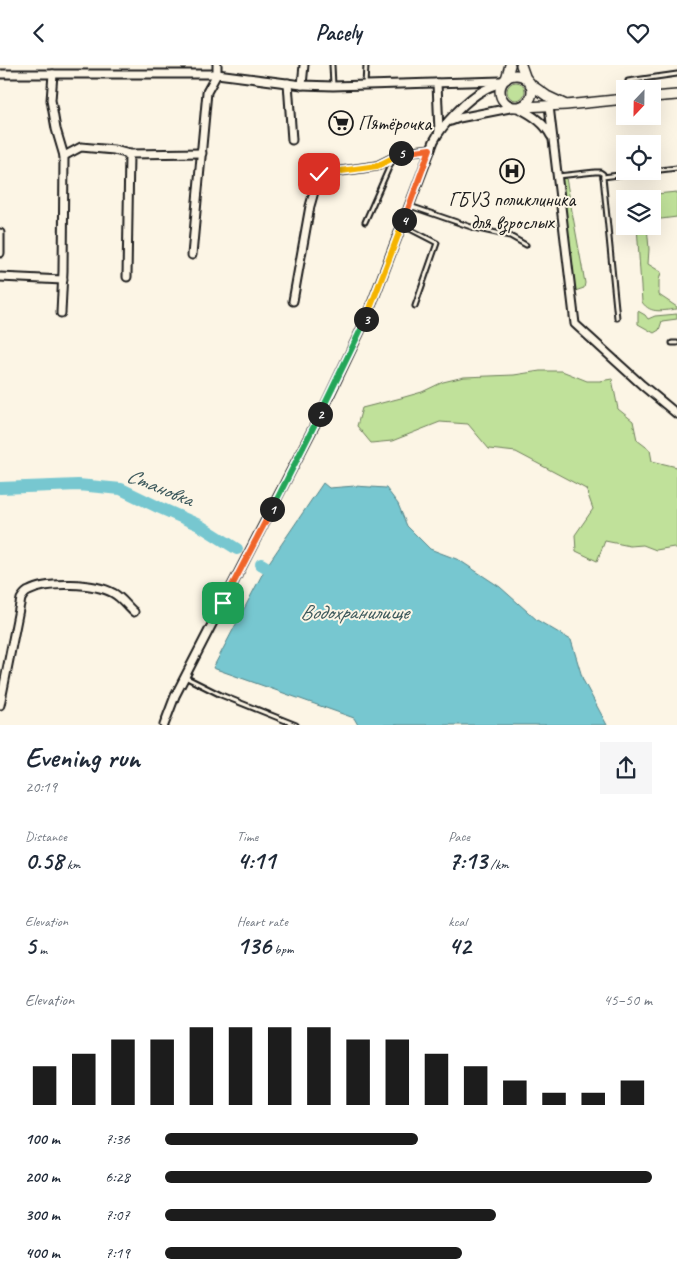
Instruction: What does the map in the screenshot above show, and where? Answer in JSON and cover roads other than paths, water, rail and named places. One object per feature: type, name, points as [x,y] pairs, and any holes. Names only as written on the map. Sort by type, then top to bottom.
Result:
[{"type":"street","points":[[192,255],[207,92],[217,74],[217,65]]},
{"type":"street","points":[[302,85],[304,65]]},
{"type":"street","points":[[510,65],[500,90],[501,97],[508,105],[518,107],[543,124],[552,141]]},
{"type":"street","points":[[518,107],[528,102],[532,95],[521,65]]},
{"type":"street","points":[[0,74],[217,74],[302,85],[333,86],[504,81]]},
{"type":"street","points":[[53,74],[51,99],[56,129],[64,156],[61,313]]},
{"type":"street","points":[[164,725],[175,696],[337,381],[366,319],[430,149],[441,130],[460,109],[482,91],[510,77],[519,76],[554,100],[566,105]]},
{"type":"street","points":[[288,83],[292,140]]},
{"type":"street","points":[[437,83],[441,130]]},
{"type":"street","points":[[661,96],[677,95]]},
{"type":"street","points":[[441,130],[459,118],[518,107],[616,100]]},
{"type":"street","points":[[549,105],[575,324],[677,414]]},
{"type":"street","points":[[64,156],[81,147],[114,150],[129,154],[202,153]]},
{"type":"street","points":[[293,301],[310,206],[319,174],[377,166],[402,152],[430,149]]},
{"type":"street","points":[[127,277],[129,154]]},
{"type":"street","points":[[0,233],[0,253]]},
{"type":"street","points":[[0,277],[63,280]]},
{"type":"street","points":[[0,702],[21,599],[25,593],[51,585],[78,584],[114,593],[134,611]]},
{"type":"lane","points":[[332,65],[333,86]]},
{"type":"lane","points":[[365,86],[366,65]]},
{"type":"lane","points":[[636,80],[677,75]]},
{"type":"lane","points":[[365,222],[393,158]]},
{"type":"lane","points":[[661,170],[677,168]]},
{"type":"lane","points":[[557,176],[595,171],[603,174],[618,318]]},
{"type":"lane","points":[[603,177],[616,175]]},
{"type":"lane","points":[[409,205],[474,228],[510,236],[526,245]]},
{"type":"lane","points":[[402,225],[437,243],[415,306]]},
{"type":"lane","points":[[672,343],[677,343]]},
{"type":"lane","points":[[185,677],[221,695],[296,725]]},
{"type":"water","name":"Водохранилище","points":[[323,483],[329,488],[355,486],[386,488],[398,504],[407,526],[430,549],[459,560],[500,587],[537,620],[571,640],[583,680],[607,725],[358,725],[354,718],[213,668],[266,567]]},
{"type":"waterway","name":"Становка","points":[[0,488],[78,485],[121,489],[199,525],[237,549]]},
{"type":"waterway","name":"Становка","points":[[261,564],[266,567]]},
{"type":"place","name":"Пятёрочка","points":[[341,123]]},
{"type":"place","name":"ГБУЗ поликлиника для взрослых","points":[[512,171]]}]
